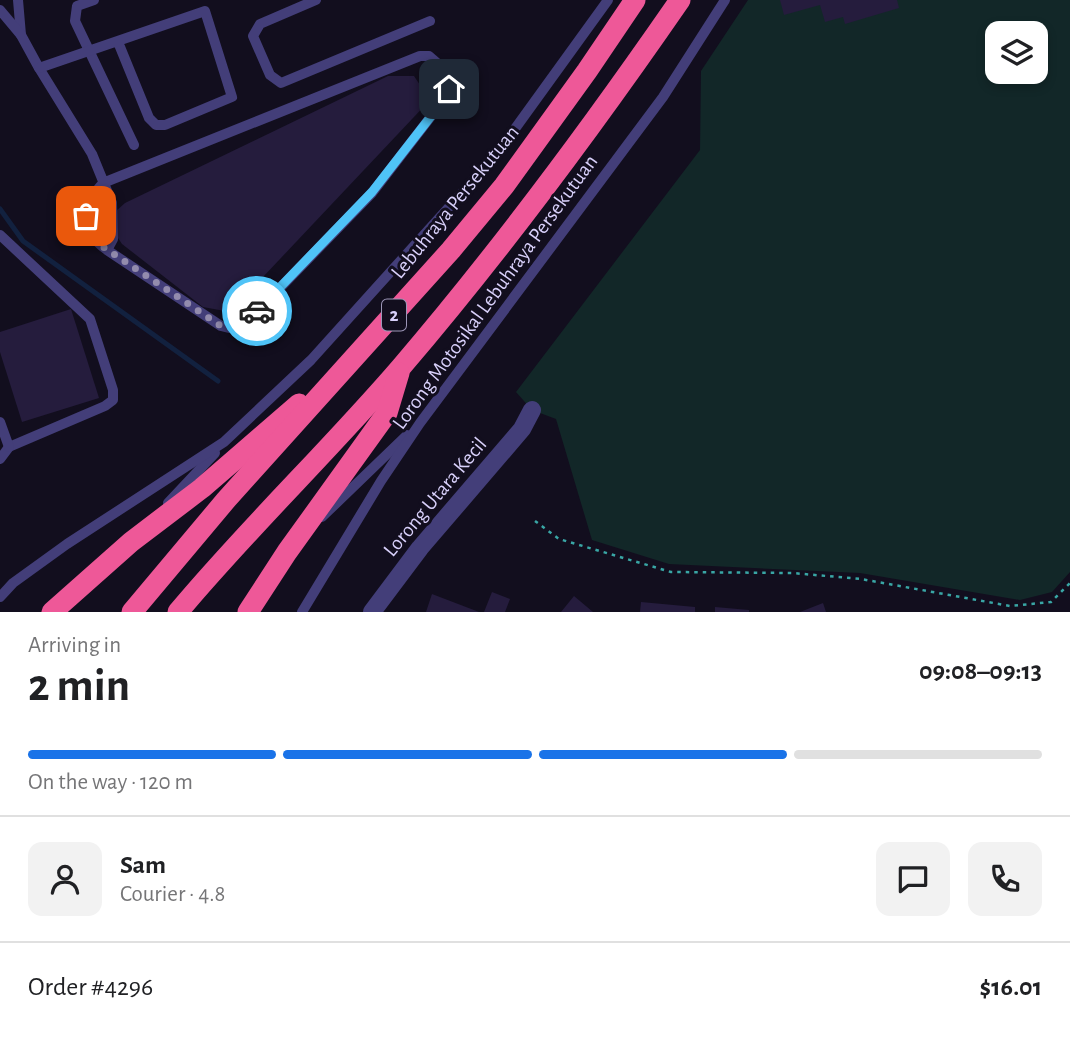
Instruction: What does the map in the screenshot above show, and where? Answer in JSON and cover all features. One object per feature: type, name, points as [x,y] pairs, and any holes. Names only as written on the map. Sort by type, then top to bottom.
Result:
[{"type":"highway","name":"Lebuhraya Persekutuan","points":[[132,612],[226,500],[451,250],[504,186],[635,0]]},
{"type":"highway","name":"2","points":[[178,612],[244,536],[400,368],[476,278],[546,188],[680,0]]},
{"type":"highway","points":[[52,612],[131,542],[202,488],[366,346]]},
{"type":"highway","points":[[248,612],[287,552],[387,413],[400,368]]},
{"type":"street","name":"Lorong Utara Kecil","points":[[372,612],[420,548],[522,429],[532,410]]},
{"type":"lane","points":[[18,0],[21,35]]},
{"type":"lane","points":[[94,0],[77,6],[75,21],[134,145]]},
{"type":"lane","points":[[316,0],[260,24],[253,36],[270,75],[281,83],[430,21]]},
{"type":"lane","points":[[131,542],[225,442],[311,360],[496,155],[608,0]]},
{"type":"lane","name":"Lorong Motosikal Lebuhraya Persekutuan","points":[[302,612],[381,481],[420,423],[663,97],[725,0]]},
{"type":"lane","points":[[0,10],[21,35],[93,154],[112,203],[113,239],[107,250]]},
{"type":"lane","points":[[39,68],[205,11],[232,97],[165,125],[156,125],[149,118],[118,42]]},
{"type":"lane","points":[[420,56],[429,56],[436,62],[449,89],[446,97],[372,192],[248,321],[229,328],[221,326],[107,250],[96,242],[91,234],[86,216],[90,197],[103,183],[420,56]]},
{"type":"lane","points":[[0,235],[90,319],[113,390],[113,400],[105,406],[9,447],[0,459]]},
{"type":"lane","points":[[0,422],[9,447]]},
{"type":"lane","points":[[287,552],[420,423]]},
{"type":"lane","points":[[0,597],[13,583],[66,544],[225,442]]},
{"type":"path","points":[[535,521],[559,539],[671,572],[792,573],[861,579],[1010,607],[1051,602],[1070,583]]},
{"type":"green space","points":[[748,0],[1070,0],[1070,572],[1052,592],[1020,600],[860,573],[669,564],[592,540],[556,419],[532,410],[516,392],[700,150],[701,71]]},
{"type":"building","points":[[780,0],[897,0],[899,8],[845,24],[843,17],[825,22],[820,5],[784,15]]},
{"type":"building","points":[[388,76],[414,76],[430,100],[230,312],[203,307],[122,244],[106,220],[125,203]]},
{"type":"building","points":[[71,309],[99,398],[22,422],[0,352],[0,332]]},
{"type":"building","points":[[492,592],[510,599],[505,612],[484,612]]},
{"type":"building","points":[[432,594],[479,612],[426,612]]},
{"type":"building","points":[[574,596],[593,612],[561,612]]},
{"type":"building","points":[[641,602],[695,607],[695,612],[640,612]]},
{"type":"building","points":[[823,603],[826,612],[800,612]]},
{"type":"building","points":[[715,607],[749,610],[749,612],[715,612]]},
{"type":"waterway","points":[[0,209],[23,241],[218,381]]},
{"type":"way so far","points":[[86,216],[96,242],[221,326],[229,328],[248,321],[257,311]]},
{"type":"route","points":[[257,311],[372,192],[446,97],[449,89]]}]
